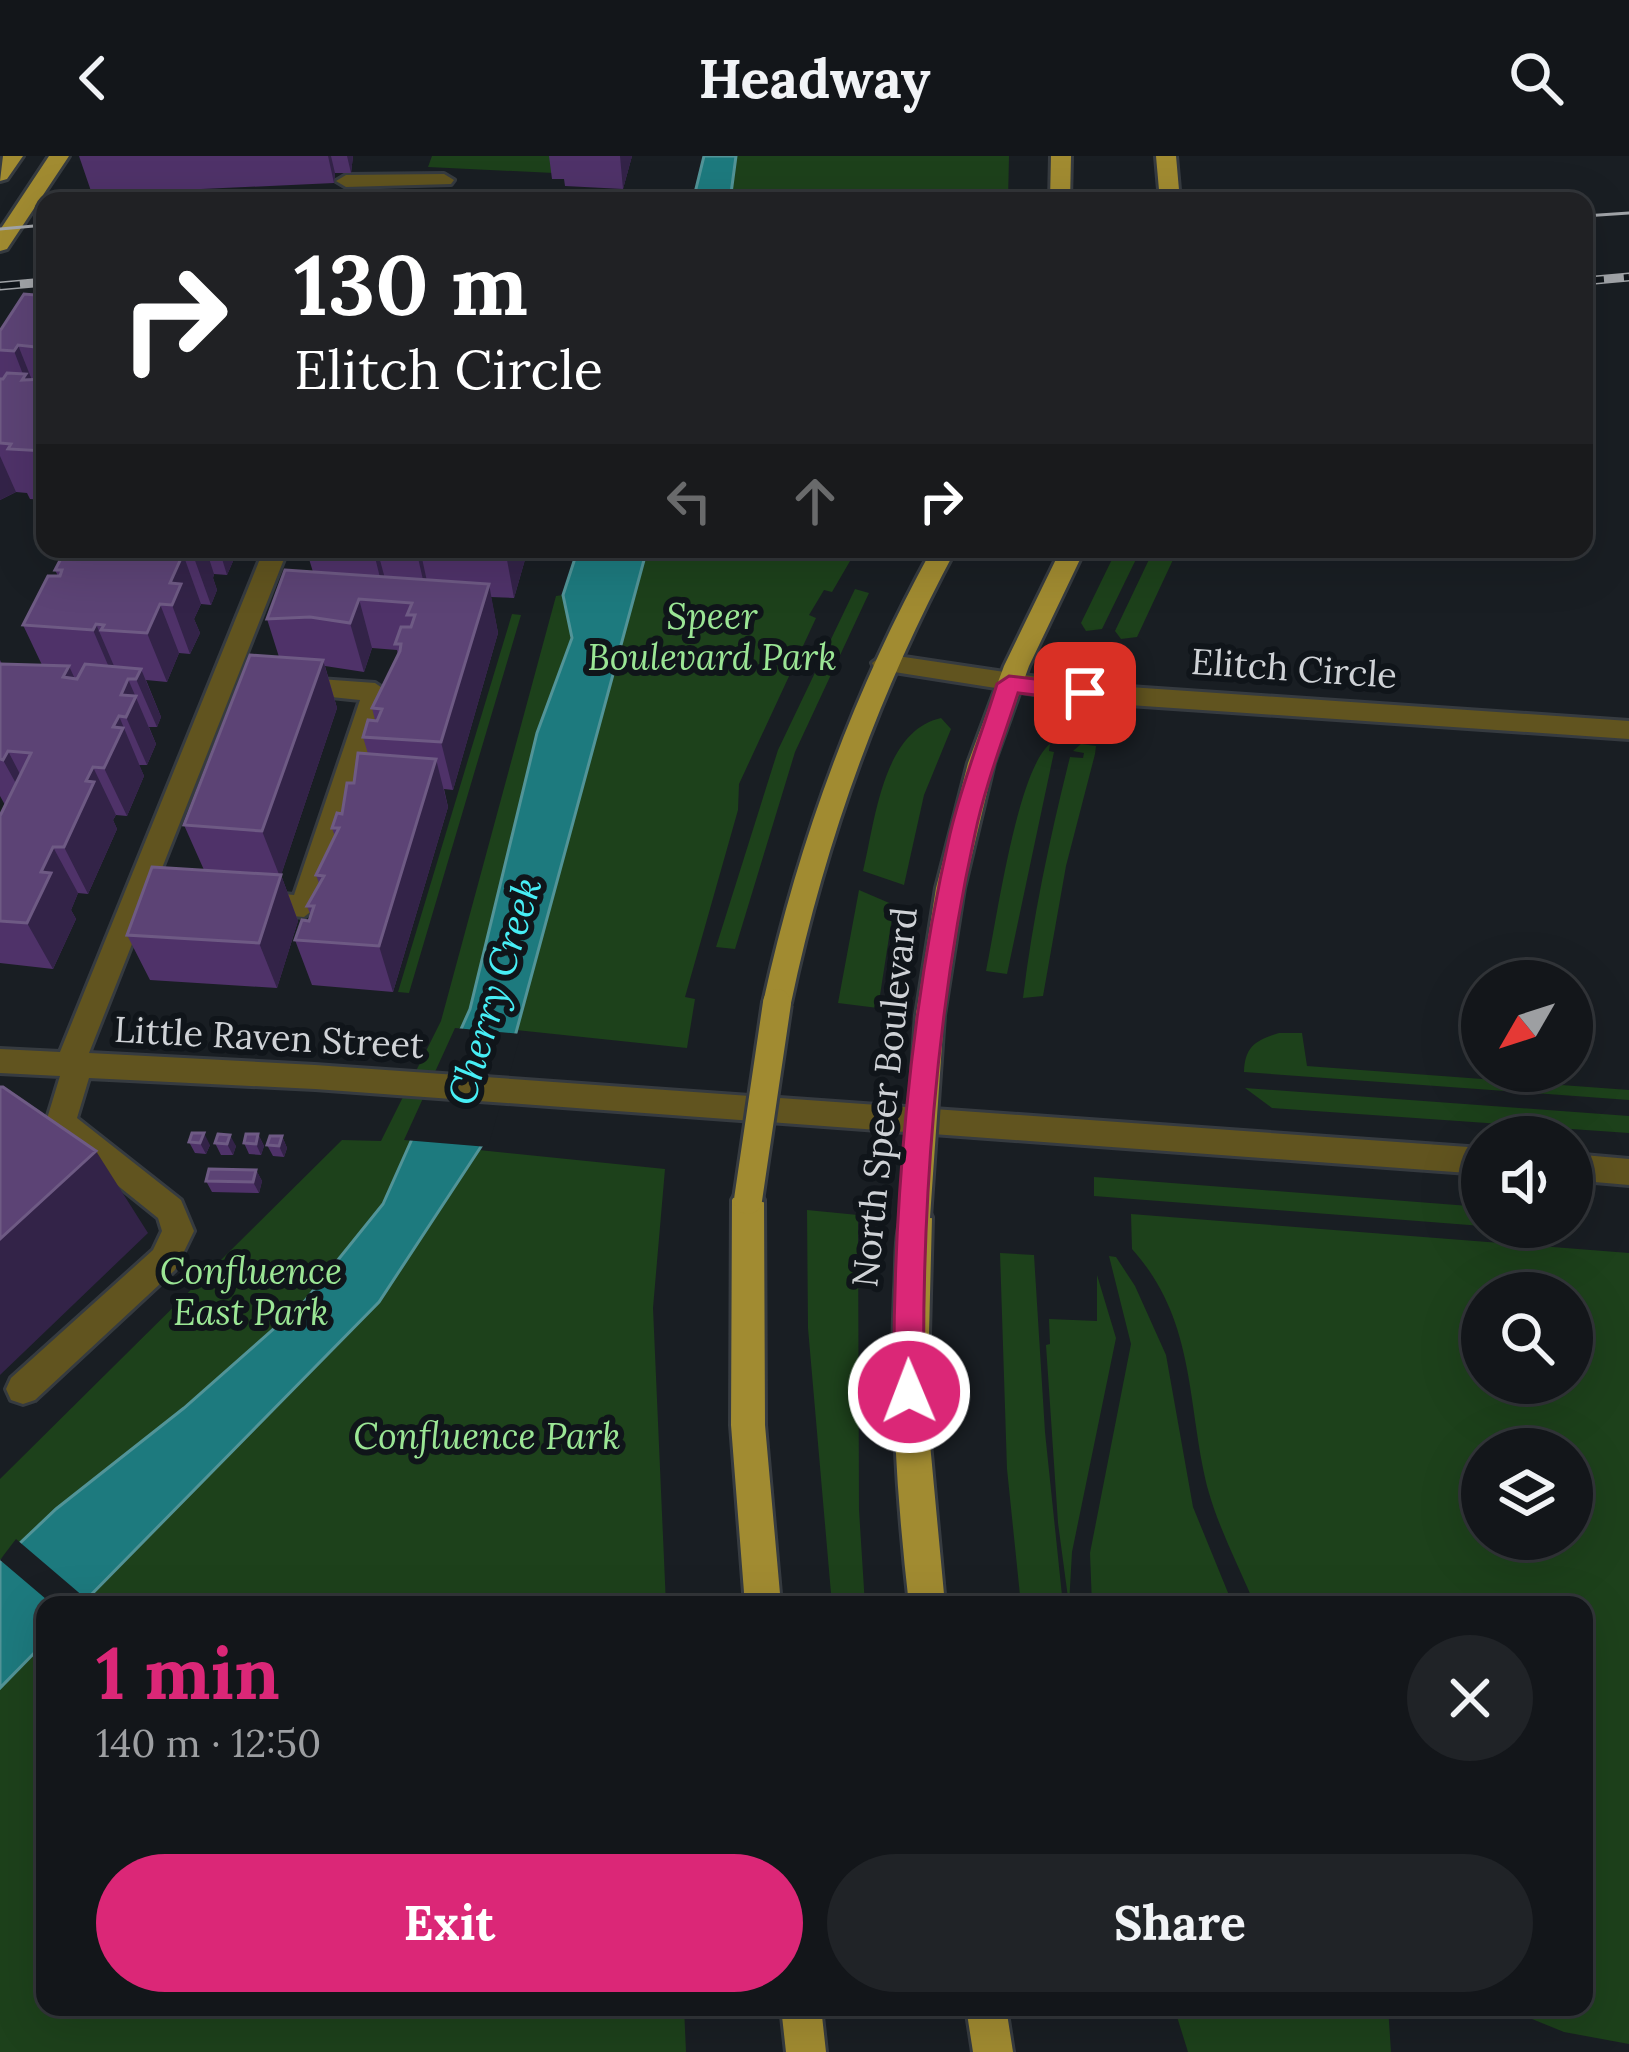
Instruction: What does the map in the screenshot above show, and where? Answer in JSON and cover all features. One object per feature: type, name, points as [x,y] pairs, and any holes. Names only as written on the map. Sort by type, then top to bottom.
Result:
[{"type":"main road","points":[[0,175],[13,156]]},
{"type":"main road","points":[[0,245],[59,156]]},
{"type":"main road","points":[[1060,156],[1060,192]]},
{"type":"main road","points":[[1166,156],[1169,192]]},
{"type":"main road","points":[[762,1596],[748,1425],[748,1200],[778,1003],[815,844],[858,718],[939,558]]},
{"type":"main road","name":"North Speer Boulevard","points":[[926,1596],[909,1392],[908,1314],[930,1015],[963,832],[1009,684],[1069,558]]},
{"type":"main road","points":[[803,2016],[806,2052]]},
{"type":"main road","points":[[987,2016],[993,2052]]},
{"type":"street","points":[[388,181],[400,156]]},
{"type":"street","points":[[346,182],[445,180]]},
{"type":"street","points":[[23,1389],[164,1260],[178,1231],[170,1210],[61,1123],[74,1064],[247,682],[274,558]]},
{"type":"street","name":"Elitch Circle","points":[[884,663],[1009,684],[1125,696],[1629,730]]},
{"type":"street","points":[[234,901],[304,906],[375,692],[247,682]]},
{"type":"street","name":"Little Raven Street","points":[[0,1061],[315,1077],[1461,1159]]},
{"type":"street","points":[[1593,1169],[1629,1172]]},
{"type":"green space","points":[[432,156],[557,156],[554,173],[428,167]]},
{"type":"green space","points":[[736,156],[1009,156],[1008,192],[731,192]]},
{"type":"green space","name":"Speer Boulevard Park","points":[[645,558],[852,558],[832,592],[824,590],[809,615],[816,618],[739,784],[738,810],[685,997],[695,999],[687,1048],[516,1030]]},
{"type":"green space","points":[[1113,558],[1137,558],[1102,629],[1086,631],[1081,623]]},
{"type":"green space","points":[[1150,558],[1174,558],[1137,637],[1121,639],[1115,631]]},
{"type":"green space","points":[[855,589],[869,593],[795,752],[735,949],[716,947],[778,750]]},
{"type":"green space","name":"Confluence East Park","points":[[563,595],[572,638],[537,733],[470,1009],[383,1204],[304,1302],[184,1408],[56,1509],[0,1562],[0,1479],[342,1140],[381,1141],[441,1021],[556,596]]},
{"type":"green space","points":[[512,614],[521,615],[409,993],[398,992]]},
{"type":"green space","points":[[941,718],[951,729],[924,795],[904,885],[863,871],[877,805],[894,759],[921,726]]},
{"type":"green space","points":[[1050,744],[1049,751],[1054,752],[1007,974],[986,971],[1018,815],[1038,759]]},
{"type":"green space","points":[[1081,744],[1096,746],[1095,754],[1066,866],[1043,996],[1023,998],[1056,817],[1070,757],[1083,758],[1084,753],[1073,751]]},
{"type":"green space","points":[[859,890],[894,905],[878,1008],[838,1003]]},
{"type":"green space","points":[[1302,1033],[1307,1066],[1461,1077],[1461,1088],[1244,1072],[1253,1045],[1264,1038]]},
{"type":"green space","points":[[1593,1087],[1629,1090],[1629,1100],[1519,1092],[1593,1092]]},
{"type":"green space","points":[[1245,1088],[1629,1116],[1629,1133],[1593,1130],[1593,1116],[1461,1116],[1461,1121],[1272,1108]]},
{"type":"green space","name":"Confluence Park","points":[[479,1150],[665,1169],[653,1308],[666,1596],[90,1596],[379,1302]]},
{"type":"green space","points":[[1094,1177],[1461,1205],[1461,1224],[1094,1196]]},
{"type":"green space","points":[[807,1210],[858,1215],[859,1510],[864,1596],[831,1596],[808,1328]]},
{"type":"green space","points":[[1131,1214],[1461,1240],[1461,1248],[1629,1253],[1629,2044],[1564,2032],[1524,2016],[1593,2016],[1593,1596],[1251,1596],[1209,1493],[1187,1367],[1169,1306],[1132,1249]]},
{"type":"green space","points":[[1000,1253],[1034,1255],[1062,1596],[1020,1596],[1007,1469]]},
{"type":"green space","points":[[1109,1256],[1116,1257],[1135,1286],[1166,1355],[1193,1507],[1229,1596],[1092,1596],[1090,1553],[1131,1344]]},
{"type":"green space","points":[[1097,1275],[1116,1338],[1072,1552],[1068,1596],[1046,1345],[1050,1344],[1049,1319],[1097,1321]]},
{"type":"green space","points":[[36,1651],[36,2016],[684,2016],[686,2052],[0,2052],[0,1688]]},
{"type":"green space","points":[[1177,2016],[1389,2016],[1391,2052],[1188,2052]]},
{"type":"water","points":[[704,156],[736,156],[731,192],[695,192]]},
{"type":"water","name":"Cherry Creek","points":[[575,558],[645,558],[488,1136],[379,1302],[90,1596],[36,1596],[36,1651],[0,1688],[0,1562],[56,1509],[184,1408],[304,1302],[383,1204],[470,1009],[537,733],[572,638],[563,595]]},
{"type":"pier","points":[[455,1028],[521,1034],[488,1147],[404,1140]]},
{"type":"pier","points":[[16,1539],[83,1596],[42,1596],[0,1560]]},
{"type":"building","points":[[24,294],[35,295],[36,347],[0,350],[0,331]]},
{"type":"building","points":[[7,373],[26,374],[22,380],[36,379],[36,451],[8,449],[11,444],[0,443]]},
{"type":"building","points":[[61,558],[181,558],[170,583],[181,584],[172,605],[160,604],[147,633],[101,630],[104,625],[96,624],[93,630],[23,625],[48,576],[60,576],[62,570],[55,570]]},
{"type":"building","points":[[285,570],[489,584],[441,742],[363,737],[368,720],[377,721],[382,709],[372,708],[400,651],[401,644],[395,644],[401,627],[411,627],[415,615],[407,615],[412,603],[359,599],[350,623],[310,617],[267,619]]},
{"type":"building","points":[[250,655],[323,660],[262,831],[184,825]]},
{"type":"building","points":[[0,664],[69,666],[63,677],[77,679],[85,664],[141,669],[136,679],[128,679],[121,695],[136,696],[126,717],[119,716],[113,727],[123,728],[104,768],[93,767],[86,781],[94,782],[64,847],[53,847],[41,872],[51,873],[27,923],[0,921],[0,816],[31,753],[8,751],[0,759]]},
{"type":"building","points":[[358,753],[436,759],[379,946],[295,940],[302,920],[309,921],[314,906],[307,906],[324,876],[316,875],[339,828],[332,828],[337,813],[342,814],[347,783],[354,783]]},
{"type":"building","points":[[152,867],[281,875],[259,943],[127,935]]},
{"type":"building","points":[[0,1087],[96,1151],[0,1239]]},
{"type":"building","points":[[192,1133],[204,1133],[200,1143],[189,1142]]},
{"type":"building","points":[[218,1134],[230,1135],[227,1144],[215,1143]]},
{"type":"building","points":[[246,1134],[258,1134],[256,1144],[244,1143]]},
{"type":"building","points":[[270,1136],[282,1136],[279,1146],[267,1145]]},
{"type":"building","points":[[209,1169],[256,1170],[253,1182],[206,1181]]},
{"type":"tram line","points":[[1593,215],[1629,213]]},
{"type":"tram line","points":[[0,229],[36,226]]},
{"type":"railway","points":[[1593,280],[1629,277]]},
{"type":"railway","points":[[0,286],[36,283]]},
{"type":"route","points":[[909,1392],[908,1314],[930,1015],[963,832],[1009,684],[1085,693]]}]
